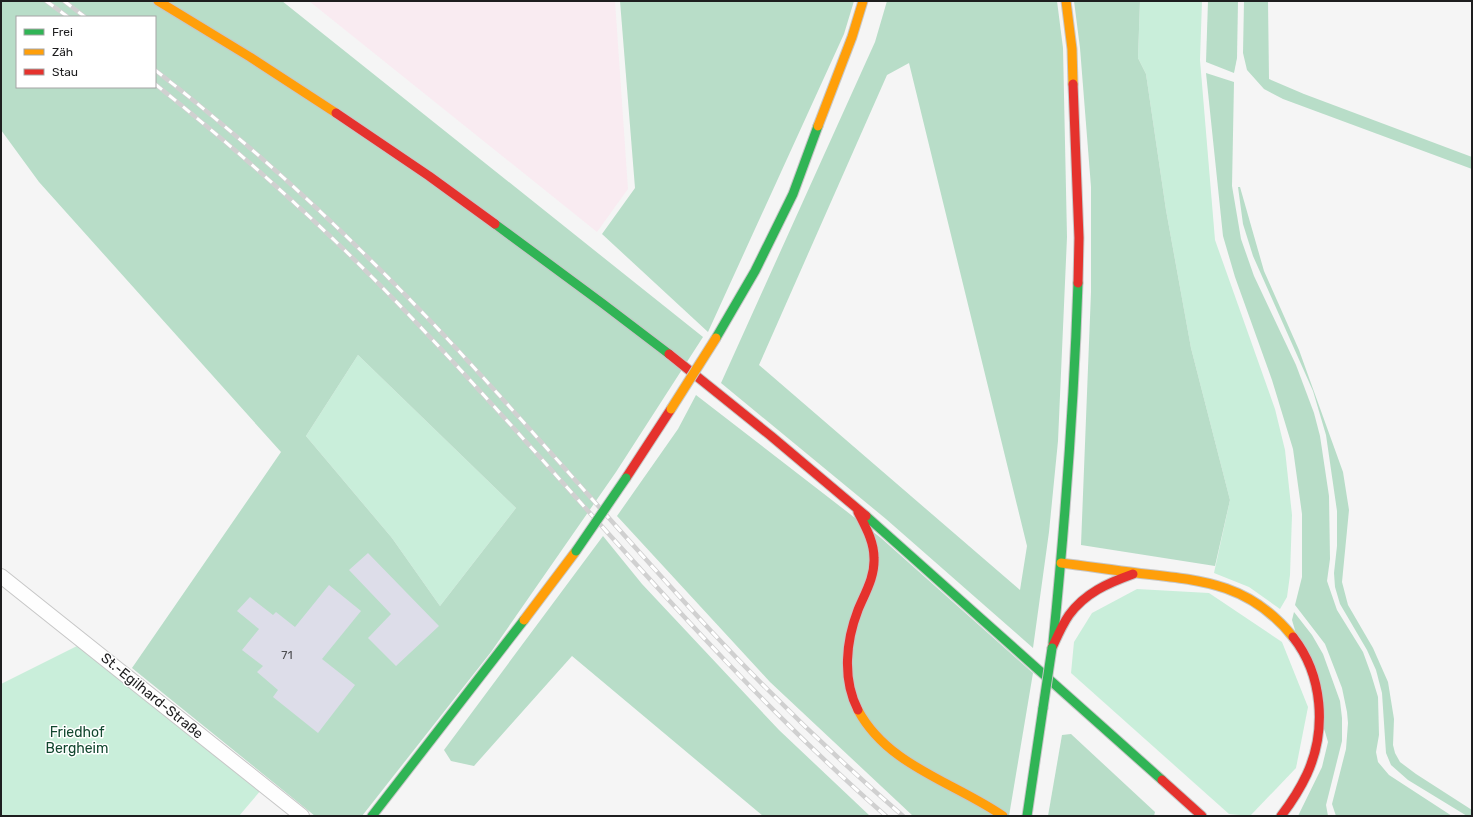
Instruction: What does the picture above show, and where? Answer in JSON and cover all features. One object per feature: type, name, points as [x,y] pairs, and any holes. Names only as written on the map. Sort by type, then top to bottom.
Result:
[{"type":"main road","points":[[158,1],[255,61],[377,141],[507,231],[677,360],[855,506],[1202,816]]},
{"type":"main road","points":[[372,816],[496,658],[576,551],[626,478],[716,338],[755,271],[793,194],[852,37],[863,1]]},
{"type":"main road","points":[[1027,816],[1052,648],[1062,563],[1074,363],[1079,238],[1072,49],[1066,1]]},
{"type":"main road","points":[[855,506],[873,549],[874,564],[871,577],[855,617],[848,644],[848,677],[852,697],[860,716],[873,734],[903,759],[974,797],[1003,816]]},
{"type":"main road","points":[[1062,563],[1211,583],[1248,598],[1278,618],[1303,650],[1311,668],[1317,688],[1320,708],[1319,729],[1311,768],[1284,814]]},
{"type":"main road","points":[[1052,648],[1069,615],[1080,603],[1096,590],[1115,580],[1136,573]]},
{"type":"street","name":"St.-Egilhard-Straße","points":[[1,576],[302,816]]},
{"type":"shaded area","points":[[309,1],[615,1],[628,189],[597,232]]},
{"type":"green space","points":[[1,1],[282,1],[703,337],[616,472],[491,652],[362,816],[315,816],[132,668],[281,452],[39,182],[1,130]],"holes":[[[358,355],[516,508],[440,606],[392,538],[306,436]]]},
{"type":"green space","points":[[620,1],[854,1],[844,34],[708,332],[602,234],[635,188]]},
{"type":"green space","points":[[887,1],[1057,1],[1063,48],[1067,237],[1058,441],[1049,532],[1033,648],[886,519],[721,383],[875,42]],"holes":[[[909,63],[1027,546],[1020,590],[759,365],[887,75]]]},
{"type":"green space","points":[[1074,1],[1140,1],[1138,58],[1146,74],[1166,210],[1191,348],[1230,500],[1215,566],[1081,545],[1091,292],[1091,187],[1080,48]]},
{"type":"green space","points":[[1140,1],[1202,1],[1200,60],[1215,240],[1275,409],[1285,450],[1292,515],[1290,575],[1287,597],[1280,609],[1249,587],[1214,573],[1230,500],[1191,348],[1166,210],[1146,74],[1138,58]]},
{"type":"green space","points":[[1208,1],[1238,1],[1237,58],[1234,73],[1206,62]]},
{"type":"green space","points":[[1244,1],[1268,1],[1269,79],[1304,94],[1472,157],[1472,169],[1283,99],[1264,89],[1247,70],[1243,53]]},
{"type":"green space","points":[[1206,73],[1234,82],[1232,186],[1241,239],[1254,276],[1296,365],[1314,413],[1320,436],[1329,496],[1330,559],[1327,581],[1337,610],[1363,652],[1378,697],[1379,735],[1376,752],[1378,762],[1389,775],[1452,816],[1336,816],[1332,804],[1346,749],[1348,723],[1347,712],[1342,688],[1325,644],[1295,605],[1302,577],[1302,514],[1293,449],[1272,380],[1235,277],[1223,236]]},
{"type":"green space","points":[[1238,187],[1240,187],[1264,271],[1299,350],[1343,472],[1349,510],[1342,582],[1348,605],[1373,648],[1388,682],[1394,719],[1393,745],[1395,753],[1400,762],[1416,774],[1472,810],[1472,816],[1467,816],[1408,780],[1391,765],[1386,753],[1382,693],[1376,670],[1367,650],[1340,604],[1335,587],[1334,573],[1337,546],[1337,511],[1326,435],[1313,391],[1253,256],[1243,224]]},
{"type":"green space","points":[[358,355],[516,508],[440,606],[392,538],[306,436]]},
{"type":"green space","points":[[696,395],[881,538],[1033,673],[1009,816],[913,816],[770,682],[617,516],[678,429]]},
{"type":"green space","points":[[603,536],[642,584],[779,730],[870,816],[763,816],[572,656],[474,766],[451,761],[444,750]]},
{"type":"green space","points":[[1137,589],[1209,593],[1282,642],[1308,707],[1296,768],[1250,816],[1229,814],[1071,673],[1074,642],[1092,613]]},
{"type":"green space","points":[[1294,612],[1312,635],[1323,654],[1340,701],[1342,741],[1326,805],[1328,816],[1298,816],[1322,767],[1328,742],[1292,620]]},
{"type":"green space","name":"Friedhof Bergheim","points":[[79,645],[261,790],[239,816],[1,816],[1,684]]},
{"type":"green space","points":[[1071,734],[1155,812],[1154,816],[1048,816],[1062,735]]},
{"type":"building","points":[[368,553],[439,626],[396,666],[368,638],[391,614],[349,570]]},
{"type":"building","points":[[329,585],[361,611],[322,659],[355,685],[318,733],[273,697],[278,690],[257,672],[263,666],[242,650],[259,629],[237,611],[250,597],[273,615],[276,612],[295,627]]},
{"type":"railway","points":[[46,1],[67,16]]},
{"type":"railway","points":[[64,1],[84,16]]},
{"type":"railway","points":[[156,71],[267,163],[303,195],[373,263],[441,332],[678,595],[735,656],[829,749],[903,816]]},
{"type":"railway","points":[[156,85],[254,166],[379,284],[527,442],[701,635],[822,758],[886,816]]},
{"type":"traffic: fast","points":[[716,338],[755,271],[793,194],[818,126]]},
{"type":"traffic: fast","points":[[495,224],[669,354]]},
{"type":"traffic: fast","points":[[1053,643],[1068,463],[1078,283]]},
{"type":"traffic: fast","points":[[576,551],[626,478]]},
{"type":"traffic: fast","points":[[866,516],[1162,780]]},
{"type":"traffic: fast","points":[[372,816],[524,620]]},
{"type":"traffic: fast","points":[[1043,708],[1052,648]]},
{"type":"traffic: fast","points":[[1027,816],[1043,708]]},
{"type":"traffic: slow","points":[[158,1],[250,57],[336,113]]},
{"type":"traffic: slow","points":[[818,126],[852,37],[863,1]]},
{"type":"traffic: slow","points":[[1066,1],[1072,49],[1073,84]]},
{"type":"traffic: slow","points":[[671,409],[716,338]]},
{"type":"traffic: slow","points":[[524,620],[576,551]]},
{"type":"traffic: slow","points":[[1061,563],[1182,578],[1223,587],[1242,595],[1259,605],[1277,619],[1293,637]]},
{"type":"traffic: slow","points":[[858,710],[871,729],[886,745],[904,759],[1003,816]]},
{"type":"traffic: jam","points":[[1073,84],[1079,238],[1078,283]]},
{"type":"traffic: jam","points":[[336,113],[429,176],[495,224]]},
{"type":"traffic: jam","points":[[669,354],[771,436],[866,516]]},
{"type":"traffic: jam","points":[[626,478],[671,409]]},
{"type":"traffic: jam","points":[[858,512],[871,540],[874,552],[873,572],[854,622],[849,647],[848,673],[853,698],[858,710]]},
{"type":"traffic: jam","points":[[1052,648],[1066,619],[1075,607],[1106,585],[1133,574]]},
{"type":"traffic: jam","points":[[1281,816],[1295,796],[1307,774],[1313,757],[1319,721],[1319,703],[1311,668],[1293,637]]},
{"type":"traffic: jam","points":[[1162,780],[1202,816]]}]
